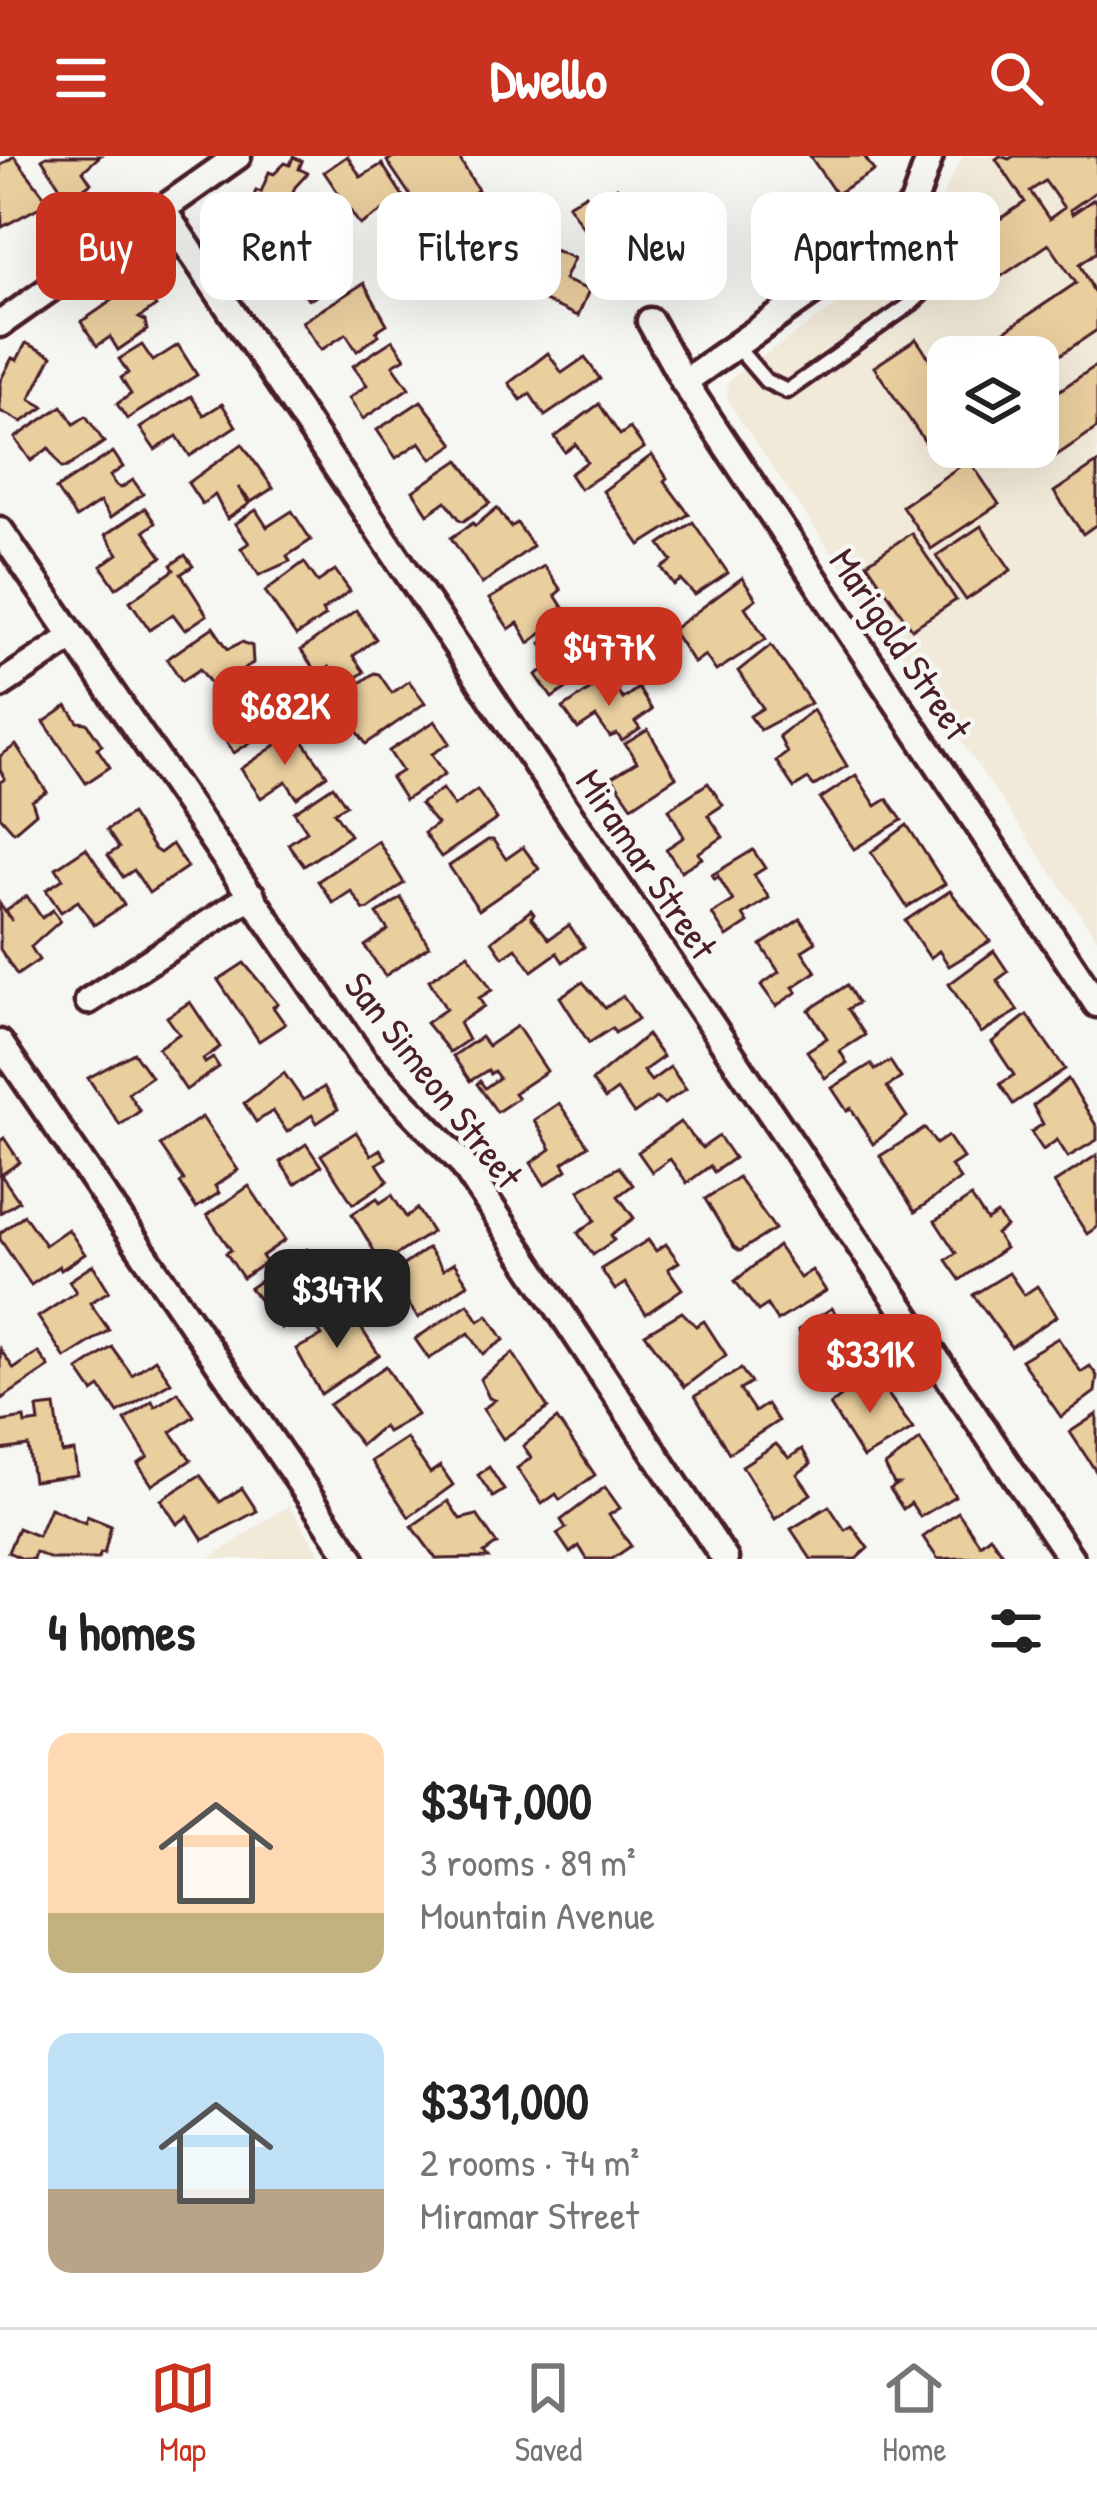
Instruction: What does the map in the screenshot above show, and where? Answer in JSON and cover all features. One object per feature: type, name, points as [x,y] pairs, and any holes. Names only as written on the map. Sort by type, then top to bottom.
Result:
[{"type":"street","points":[[176,201],[238,156]]},
{"type":"street","points":[[918,192],[930,156]]},
{"type":"street","name":"Miramar Street","points":[[176,229],[1071,1559]]},
{"type":"street","points":[[0,324],[36,299]]},
{"type":"street","points":[[683,382],[800,300]]},
{"type":"street","name":"Marigold Street","points":[[650,322],[683,382],[1097,1004]]},
{"type":"street","name":"San Simeon Street","points":[[0,530],[364,1061],[462,1163],[725,1559]]},
{"type":"street","points":[[0,685],[72,637]]},
{"type":"street","points":[[88,1001],[252,895]]},
{"type":"street","points":[[0,1043],[352,1559]]},
{"type":"lane","points":[[735,345],[766,381],[788,391],[915,300]]},
{"type":"shaded area","points":[[963,156],[1097,156],[1097,939],[732,408],[727,394],[734,376],[845,300],[1000,300],[1000,192],[945,192]]},
{"type":"shaded area","points":[[289,1505],[323,1559],[209,1559]]},
{"type":"building","points":[[14,156],[41,192],[36,192],[36,209],[2,227],[0,166]]},
{"type":"building","points":[[100,156],[83,171],[91,183],[78,192],[63,192],[42,159]]},
{"type":"building","points":[[347,156],[361,177],[382,164],[400,192],[377,192],[377,214],[360,225],[353,215],[353,192],[338,192],[324,172]]},
{"type":"building","points":[[395,156],[458,156],[478,190],[408,192],[387,161]]},
{"type":"building","points":[[810,156],[864,156],[874,171],[835,192]]},
{"type":"building","points":[[1000,156],[1097,156],[1097,191],[1070,210],[1072,214],[1094,199],[1097,203],[1097,252],[1080,264],[1097,298],[1097,330],[1059,356],[1059,336],[997,336],[1076,283],[1049,244],[1000,277],[1000,219],[1025,202],[996,159]],"holes":[[[1045,181],[1064,208],[1049,219],[1030,191]]]},
{"type":"building","points":[[293,157],[302,161],[299,169],[308,173],[293,192],[261,192],[269,172],[290,165]]},
{"type":"building","points":[[585,195],[585,230],[568,205]]},
{"type":"building","points":[[561,253],[574,258],[564,280],[585,288],[578,316],[542,300],[561,300]]},
{"type":"building","points":[[364,283],[387,324],[357,351],[346,334],[321,350],[302,322],[337,300],[353,300],[353,290]]},
{"type":"building","points":[[113,300],[152,300],[156,306],[139,318],[147,330],[118,350],[110,337],[97,346],[81,322]]},
{"type":"building","points":[[916,339],[927,355],[927,445],[874,367]]},
{"type":"building","points":[[393,340],[405,358],[393,365],[409,388],[363,419],[349,398],[367,385],[353,366]]},
{"type":"building","points":[[26,343],[52,356],[30,399],[44,407],[22,422],[0,411],[0,381]]},
{"type":"building","points":[[142,345],[153,361],[178,345],[197,375],[127,419],[117,404],[131,394],[121,378],[128,373],[119,359]]},
{"type":"building","points":[[548,353],[562,373],[585,357],[600,379],[545,416],[530,394],[521,400],[509,383]]},
{"type":"building","points":[[1097,365],[1097,428],[1059,454],[1059,391]]},
{"type":"building","points":[[191,396],[204,415],[222,404],[236,426],[190,456],[177,436],[155,450],[140,428]]},
{"type":"building","points":[[421,401],[454,444],[432,459],[420,442],[396,458],[377,430]]},
{"type":"building","points":[[599,404],[620,435],[630,428],[644,448],[580,489],[570,474],[587,462],[576,444],[565,452],[555,437]]},
{"type":"building","points":[[62,406],[74,424],[86,416],[104,442],[67,467],[62,468],[49,448],[31,461],[15,438]]},
{"type":"building","points":[[242,444],[273,488],[251,502],[238,487],[249,504],[227,519],[215,495],[202,504],[188,483]]},
{"type":"building","points":[[113,452],[123,467],[110,476],[116,485],[121,488],[133,480],[143,494],[110,518],[100,502],[76,518],[56,489]]},
{"type":"building","points":[[652,455],[667,478],[664,481],[689,514],[640,545],[603,491]]},
{"type":"building","points":[[459,460],[490,503],[464,521],[446,501],[428,514],[413,491]]},
{"type":"building","points":[[1097,463],[1097,524],[1083,534],[1054,492]]},
{"type":"building","points":[[957,468],[974,468],[999,504],[931,549],[902,506]]},
{"type":"building","points":[[145,508],[155,523],[144,531],[162,557],[116,588],[101,566],[118,554],[105,535]]},
{"type":"building","points":[[497,508],[511,527],[517,523],[533,546],[482,584],[451,538]]},
{"type":"building","points":[[256,510],[267,527],[292,511],[311,540],[287,556],[290,561],[259,575],[241,548],[249,543],[235,524]]},
{"type":"building","points":[[693,522],[728,573],[695,595],[681,580],[674,585],[662,568],[672,561],[660,544]]},
{"type":"building","points":[[981,526],[1011,570],[966,600],[936,556]]},
{"type":"building","points":[[911,533],[956,600],[912,629],[867,563]]},
{"type":"building","points":[[185,555],[193,566],[181,574],[207,615],[185,630],[173,614],[150,630],[130,601],[174,570],[171,565]]},
{"type":"building","points":[[304,562],[318,582],[335,570],[350,591],[296,636],[265,591]]},
{"type":"building","points":[[544,566],[561,590],[555,595],[567,614],[529,643],[518,623],[509,629],[489,599]]},
{"type":"building","points":[[742,578],[756,599],[745,607],[766,639],[716,671],[705,655],[694,663],[672,630]]},
{"type":"building","points":[[356,610],[376,639],[353,656],[364,672],[343,687],[329,667],[318,675],[301,650]]},
{"type":"building","points":[[568,623],[598,667],[552,698],[536,675],[554,663],[541,643]]},
{"type":"building","points":[[213,627],[228,649],[242,642],[252,646],[253,663],[219,687],[214,688],[200,669],[182,681],[167,659]]},
{"type":"building","points":[[771,645],[811,703],[760,730],[750,716],[763,708],[738,671]]},
{"type":"building","points":[[374,673],[392,693],[409,681],[425,703],[366,744],[336,700]]},
{"type":"building","points":[[250,676],[262,695],[273,688],[288,710],[275,719],[278,724],[234,753],[215,724],[239,708],[228,691]]},
{"type":"building","points":[[608,677],[623,699],[638,688],[652,710],[635,722],[640,729],[622,741],[617,734],[610,737],[596,717],[578,729],[563,708]]},
{"type":"building","points":[[67,706],[78,722],[87,723],[110,767],[86,783],[44,722]]},
{"type":"building","points":[[813,710],[847,766],[814,786],[808,779],[794,788],[776,761],[787,753],[779,736]]},
{"type":"building","points":[[435,721],[450,743],[432,754],[445,774],[405,800],[391,778],[402,771],[389,751]]},
{"type":"building","points":[[648,730],[676,777],[632,806],[612,777],[637,762],[625,744]]},
{"type":"building","points":[[296,731],[327,775],[297,798],[286,781],[261,798],[241,769]]},
{"type":"building","points":[[16,745],[47,792],[32,801],[36,813],[14,832],[0,816],[0,782],[5,779],[0,756]]},
{"type":"building","points":[[856,775],[876,806],[887,799],[902,820],[854,849],[820,799]]},
{"type":"building","points":[[708,783],[723,805],[708,815],[723,837],[681,871],[666,849],[684,837],[669,809]]},
{"type":"building","points":[[333,786],[346,805],[334,812],[350,835],[304,866],[288,844],[307,831],[294,812]]},
{"type":"building","points":[[442,789],[454,806],[477,790],[497,819],[441,857],[424,833],[437,824],[420,804]]},
{"type":"building","points":[[131,814],[154,849],[160,853],[172,844],[187,867],[149,893],[134,870],[123,877],[108,855],[119,848],[107,830]]},
{"type":"building","points":[[907,825],[945,884],[907,907],[871,852]]},
{"type":"building","points":[[493,840],[506,859],[523,847],[539,869],[479,910],[449,866]]},
{"type":"building","points":[[378,841],[404,883],[369,909],[364,910],[351,891],[333,903],[318,881]]},
{"type":"building","points":[[86,848],[124,905],[94,925],[78,901],[61,912],[46,890],[63,879],[56,868]]},
{"type":"building","points":[[753,850],[765,868],[754,875],[769,898],[743,915],[748,923],[727,937],[712,914],[733,901],[718,876],[712,875]]},
{"type":"building","points":[[950,891],[990,941],[949,966],[939,951],[930,958],[905,921]]},
{"type":"building","points":[[27,896],[42,918],[53,910],[60,921],[31,947],[39,960],[17,975],[0,949],[0,904],[12,921],[6,910]]},
{"type":"building","points":[[401,898],[429,946],[385,976],[365,946],[388,930],[377,914]]},
{"type":"building","points":[[531,910],[531,917],[549,939],[569,925],[584,947],[563,962],[557,953],[532,971],[516,948],[503,957],[492,941]]},
{"type":"building","points":[[800,919],[816,942],[802,951],[816,972],[776,1006],[761,985],[779,972],[761,945]]},
{"type":"building","points":[[994,951],[1008,972],[997,980],[1018,1011],[981,1033],[949,984]]},
{"type":"building","points":[[468,954],[492,990],[479,998],[484,1006],[459,1023],[468,1040],[450,1052],[426,1023],[446,1009],[429,980]]},
{"type":"building","points":[[244,963],[278,1004],[273,1007],[285,1024],[259,1041],[218,980]]},
{"type":"building","points":[[583,982],[605,1008],[623,996],[638,1019],[589,1043],[560,997]]},
{"type":"building","points":[[847,985],[858,1003],[848,1009],[865,1035],[840,1051],[847,1063],[825,1078],[807,1051],[827,1038],[809,1010]]},
{"type":"building","points":[[190,1002],[220,1047],[203,1059],[205,1063],[213,1058],[219,1067],[186,1090],[158,1048],[179,1034],[167,1017]]},
{"type":"building","points":[[1027,1015],[1065,1069],[1013,1104],[1000,1084],[1014,1075],[992,1042]]},
{"type":"building","points":[[517,1026],[547,1071],[514,1093],[518,1098],[497,1112],[477,1084],[480,1081],[485,1088],[499,1078],[494,1071],[470,1081],[453,1056],[481,1037],[488,1046]]},
{"type":"building","points":[[647,1035],[663,1057],[643,1071],[651,1081],[670,1067],[686,1089],[664,1104],[656,1098],[634,1114],[617,1090],[605,1099],[592,1081]]},
{"type":"building","points":[[134,1053],[151,1077],[128,1093],[140,1111],[120,1125],[88,1078]]},
{"type":"building","points":[[890,1061],[901,1078],[887,1087],[907,1117],[873,1144],[832,1088],[871,1064],[875,1070]]},
{"type":"building","points":[[284,1073],[303,1100],[324,1087],[338,1109],[317,1123],[312,1115],[287,1132],[273,1111],[256,1122],[244,1103]]},
{"type":"building","points":[[1068,1079],[1097,1127],[1097,1140],[1068,1157],[1057,1140],[1043,1150],[1031,1132],[1043,1124],[1033,1106]]},
{"type":"building","points":[[559,1103],[588,1146],[563,1163],[567,1170],[545,1185],[531,1163],[551,1149],[534,1120]]},
{"type":"building","points":[[202,1117],[238,1170],[215,1186],[219,1193],[196,1208],[160,1145]]},
{"type":"building","points":[[680,1122],[702,1148],[719,1136],[734,1158],[714,1172],[710,1166],[687,1183],[670,1159],[652,1172],[638,1152]]},
{"type":"building","points":[[925,1128],[936,1144],[948,1136],[963,1158],[951,1166],[960,1179],[915,1212],[880,1156]]},
{"type":"building","points":[[356,1132],[371,1155],[380,1149],[386,1158],[377,1164],[388,1181],[353,1204],[321,1155]]},
{"type":"building","points":[[4,1138],[20,1162],[1,1175],[19,1201],[0,1213],[0,1141]]},
{"type":"building","points":[[306,1144],[321,1166],[295,1184],[280,1162]]},
{"type":"building","points":[[1097,1155],[1097,1227],[1087,1234],[1054,1183]]},
{"type":"building","points":[[619,1167],[633,1185],[618,1196],[634,1218],[593,1255],[578,1233],[595,1220],[579,1190]]},
{"type":"building","points":[[738,1177],[775,1229],[740,1251],[705,1199]]},
{"type":"building","points":[[249,1186],[285,1240],[243,1278],[207,1215]]},
{"type":"building","points":[[392,1195],[406,1217],[417,1209],[432,1232],[382,1264],[352,1214],[377,1198],[380,1203]]},
{"type":"building","points":[[971,1197],[987,1221],[997,1214],[1006,1227],[996,1234],[1005,1248],[960,1280],[946,1260],[956,1253],[935,1221]]},
{"type":"building","points":[[24,1215],[45,1245],[68,1229],[85,1254],[31,1285],[0,1239],[0,1233]]},
{"type":"building","points":[[648,1240],[656,1251],[666,1244],[679,1262],[668,1269],[682,1289],[646,1314],[625,1283],[615,1290],[601,1269]]},
{"type":"building","points":[[778,1246],[800,1278],[812,1270],[826,1291],[777,1321],[767,1305],[758,1311],[735,1281]]},
{"type":"building","points":[[428,1248],[443,1270],[454,1263],[468,1284],[418,1318],[389,1275]]},
{"type":"building","points":[[307,1249],[338,1294],[307,1315],[303,1309],[281,1328],[250,1288]]},
{"type":"building","points":[[93,1265],[109,1291],[90,1303],[109,1330],[65,1358],[38,1317],[76,1292],[69,1281]]},
{"type":"building","points":[[1009,1273],[1024,1295],[1037,1286],[1057,1316],[1011,1347],[973,1295]]},
{"type":"building","points":[[468,1304],[479,1321],[488,1315],[504,1340],[483,1354],[469,1333],[429,1359],[415,1339]]},
{"type":"building","points":[[347,1307],[379,1355],[321,1394],[296,1349],[322,1336],[318,1330]]},
{"type":"building","points":[[832,1308],[866,1361],[818,1389],[800,1355],[810,1348],[798,1330]]},
{"type":"building","points":[[682,1312],[696,1326],[704,1321],[726,1355],[684,1387],[645,1334]]},
{"type":"building","points":[[1058,1338],[1081,1372],[1090,1366],[1097,1376],[1095,1392],[1061,1417],[1021,1360]]},
{"type":"building","points":[[112,1347],[132,1375],[155,1359],[171,1382],[118,1413],[100,1387],[93,1392],[78,1370]]},
{"type":"building","points":[[0,1349],[14,1369],[38,1352],[49,1367],[0,1400]]},
{"type":"building","points":[[513,1353],[548,1408],[503,1439],[483,1409],[495,1400],[489,1398],[480,1379]]},
{"type":"building","points":[[386,1366],[417,1415],[387,1432],[383,1426],[361,1445],[329,1405]]},
{"type":"building","points":[[741,1369],[751,1383],[740,1390],[755,1412],[767,1404],[778,1421],[729,1453],[695,1396]]},
{"type":"building","points":[[872,1372],[913,1429],[863,1458],[830,1405]]},
{"type":"building","points":[[178,1392],[194,1416],[171,1432],[191,1460],[152,1485],[138,1464],[148,1457],[125,1420],[152,1401],[155,1407]]},
{"type":"building","points":[[55,1406],[62,1453],[74,1451],[77,1475],[33,1481],[28,1446],[1,1450],[0,1422],[24,1418],[25,1424],[39,1422],[37,1408]]},
{"type":"building","points":[[1097,1414],[1097,1473],[1070,1432]]},
{"type":"building","points":[[557,1419],[595,1475],[560,1500],[556,1494],[542,1504],[517,1468],[531,1458],[523,1446]]},
{"type":"building","points":[[406,1438],[430,1473],[440,1466],[453,1485],[409,1517],[371,1461]]},
{"type":"building","points":[[920,1440],[955,1496],[920,1517],[911,1503],[903,1509],[890,1489],[898,1484],[885,1466]]},
{"type":"building","points":[[776,1444],[789,1458],[802,1449],[811,1464],[797,1474],[811,1494],[775,1519],[742,1466]]},
{"type":"building","points":[[489,1467],[504,1490],[493,1497],[478,1475]]},
{"type":"building","points":[[200,1475],[220,1502],[242,1488],[257,1511],[203,1540],[188,1516],[177,1524],[161,1500]]},
{"type":"building","points":[[605,1487],[620,1508],[609,1515],[631,1546],[612,1559],[587,1559],[579,1546],[570,1553],[557,1534],[566,1528],[561,1520]]},
{"type":"building","points":[[448,1501],[460,1519],[477,1515],[497,1544],[484,1553],[488,1558],[436,1559],[412,1526]]},
{"type":"building","points":[[829,1506],[845,1530],[852,1526],[868,1548],[856,1559],[811,1559],[791,1529]]},
{"type":"building","points":[[50,1508],[85,1523],[87,1516],[111,1526],[104,1554],[98,1559],[51,1559],[35,1552],[33,1559],[23,1559],[8,1552],[18,1528],[38,1536]]},
{"type":"building","points":[[958,1512],[980,1544],[990,1536],[1004,1556],[938,1559],[923,1537]]}]
